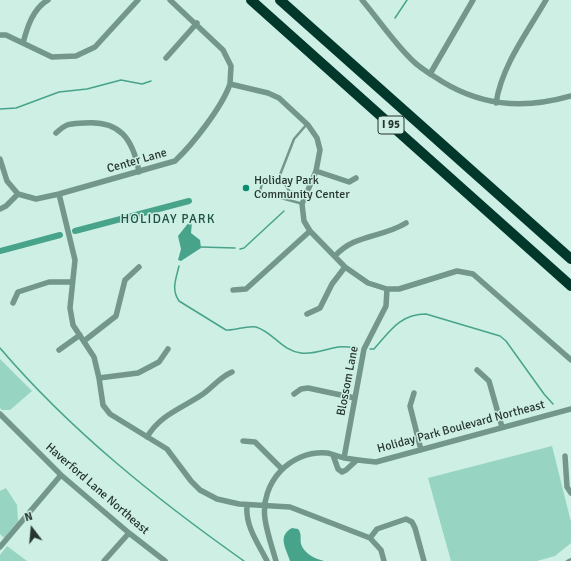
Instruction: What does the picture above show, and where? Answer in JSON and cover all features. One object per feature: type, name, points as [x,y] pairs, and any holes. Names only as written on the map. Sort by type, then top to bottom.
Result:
[{"type":"highway","name":"I 95","points":[[252,0],[571,286]]},
{"type":"highway","name":"I 95","points":[[280,0],[571,259]]},
{"type":"highway","points":[[554,244],[571,254]]},
{"type":"street","points":[[23,43],[34,14],[43,2],[48,0]]},
{"type":"street","points":[[0,36],[6,36],[52,57],[76,56],[95,47],[138,0]]},
{"type":"street","points":[[170,0],[224,50],[231,66],[230,84],[268,93],[279,98],[307,124],[317,138],[320,150],[316,171],[302,204],[304,221],[310,231],[346,267],[368,283],[387,289],[399,289],[457,271],[473,274],[571,360]]},
{"type":"street","points":[[362,0],[413,61],[452,89],[479,99],[496,103],[514,104],[550,102],[571,96]]},
{"type":"street","points":[[430,74],[473,0]]},
{"type":"street","points":[[496,103],[499,86],[504,72],[546,0]]},
{"type":"street","points":[[166,58],[197,24]]},
{"type":"street","name":"Center Lane","points":[[59,194],[175,161],[186,150],[222,101],[230,84]]},
{"type":"street","points":[[56,133],[65,125],[95,122],[120,130],[130,140],[139,172]]},
{"type":"street","points":[[0,159],[7,181],[18,194],[36,199],[59,194],[76,260],[72,282],[70,308],[73,325],[94,357],[100,378],[103,405],[110,414],[167,449],[191,481],[200,490],[217,499],[247,505],[290,507],[370,538],[380,550],[384,561]]},
{"type":"street","points":[[316,171],[349,182],[356,178]]},
{"type":"street","points":[[0,209],[6,206],[18,194]]},
{"type":"street","points":[[335,256],[352,241],[394,230],[406,223]]},
{"type":"street","points":[[233,290],[246,289],[310,231]]},
{"type":"street","points":[[84,341],[116,316],[125,280],[138,266]]},
{"type":"street","points":[[307,314],[320,308],[332,284],[346,267]]},
{"type":"street","points":[[14,303],[18,292],[49,282],[72,282]]},
{"type":"street","name":"Blossom Lane","points":[[344,458],[364,349],[386,306],[387,289]]},
{"type":"street","points":[[59,350],[80,335]]},
{"type":"street","points":[[100,378],[138,373],[159,362],[168,350]]},
{"type":"street","points":[[477,370],[489,381],[502,427]]},
{"type":"street","points":[[147,437],[160,419],[202,395],[214,386],[222,376],[232,372]]},
{"type":"street","points":[[294,394],[302,389],[308,388],[355,398]]},
{"type":"street","points":[[414,393],[410,406],[421,450]]},
{"type":"street","name":"Holiday Park Boulevard Northeast","points":[[276,561],[265,518],[270,484],[282,468],[296,459],[328,453],[344,458],[376,462],[571,409]]},
{"type":"street","name":"Haverford Lane Northeast","points":[[0,414],[61,475],[129,533],[165,561]]},
{"type":"street","points":[[244,441],[255,442],[282,468]]},
{"type":"street","points":[[333,455],[338,469],[342,472],[357,460]]},
{"type":"street","points":[[566,456],[568,487],[571,493]]},
{"type":"street","points":[[0,547],[61,475]]},
{"type":"street","points":[[247,505],[246,515],[249,527],[267,561]]},
{"type":"street","points":[[370,538],[377,529],[406,519],[412,522],[415,528],[424,561]]},
{"type":"street","points":[[104,561],[129,533]]},
{"type":"lane","points":[[278,180],[294,139],[307,124]]},
{"type":"lane","points":[[302,204],[268,195],[260,191],[262,184],[266,181],[278,180],[286,186],[289,191],[306,195]]},
{"type":"lane","points":[[284,198],[288,196],[289,191]]},
{"type":"lane","points":[[567,561],[571,559]]},
{"type":"shaded area","points":[[190,221],[192,222],[191,233],[200,240],[201,248],[181,261],[178,260],[181,249],[178,236]]},
{"type":"shaded area","points":[[0,359],[32,391],[10,410],[2,410],[0,408]]},
{"type":"shaded area","points":[[552,446],[571,522],[571,543],[555,556],[537,561],[451,561],[428,478]]},
{"type":"shaded area","points":[[6,488],[17,505],[18,521],[4,538],[0,534],[0,491]]},
{"type":"shaded area","points":[[292,528],[298,529],[301,544],[305,551],[324,561],[290,561],[284,539],[287,531]]},
{"type":"shaded area","points":[[7,546],[27,561],[0,561],[0,555]]},
{"type":"waterway","points":[[395,18],[407,0]]},
{"type":"waterway","points":[[0,109],[16,108],[59,92],[87,89],[121,80],[142,84],[151,81]]},
{"type":"waterway","points":[[75,231],[189,201]]},
{"type":"waterway","points":[[240,249],[244,248],[284,211]]},
{"type":"waterway","points":[[0,251],[60,235]]},
{"type":"waterway","points":[[201,247],[235,248]]},
{"type":"waterway","points":[[179,266],[175,288],[179,301],[226,330],[256,327],[268,333],[288,349],[301,353],[315,353],[340,347],[356,348]]},
{"type":"waterway","points":[[370,349],[374,349],[402,320],[409,317],[426,314],[500,336],[506,341],[544,394],[553,404]]},
{"type":"waterway","points":[[0,348],[55,407],[115,462],[179,513],[244,561]]},
{"type":"place","name":"Holiday Park Community Center","points":[[246,188]]},
{"type":"district","name":"HOLIDAY PARK","points":[[168,220]]}]
